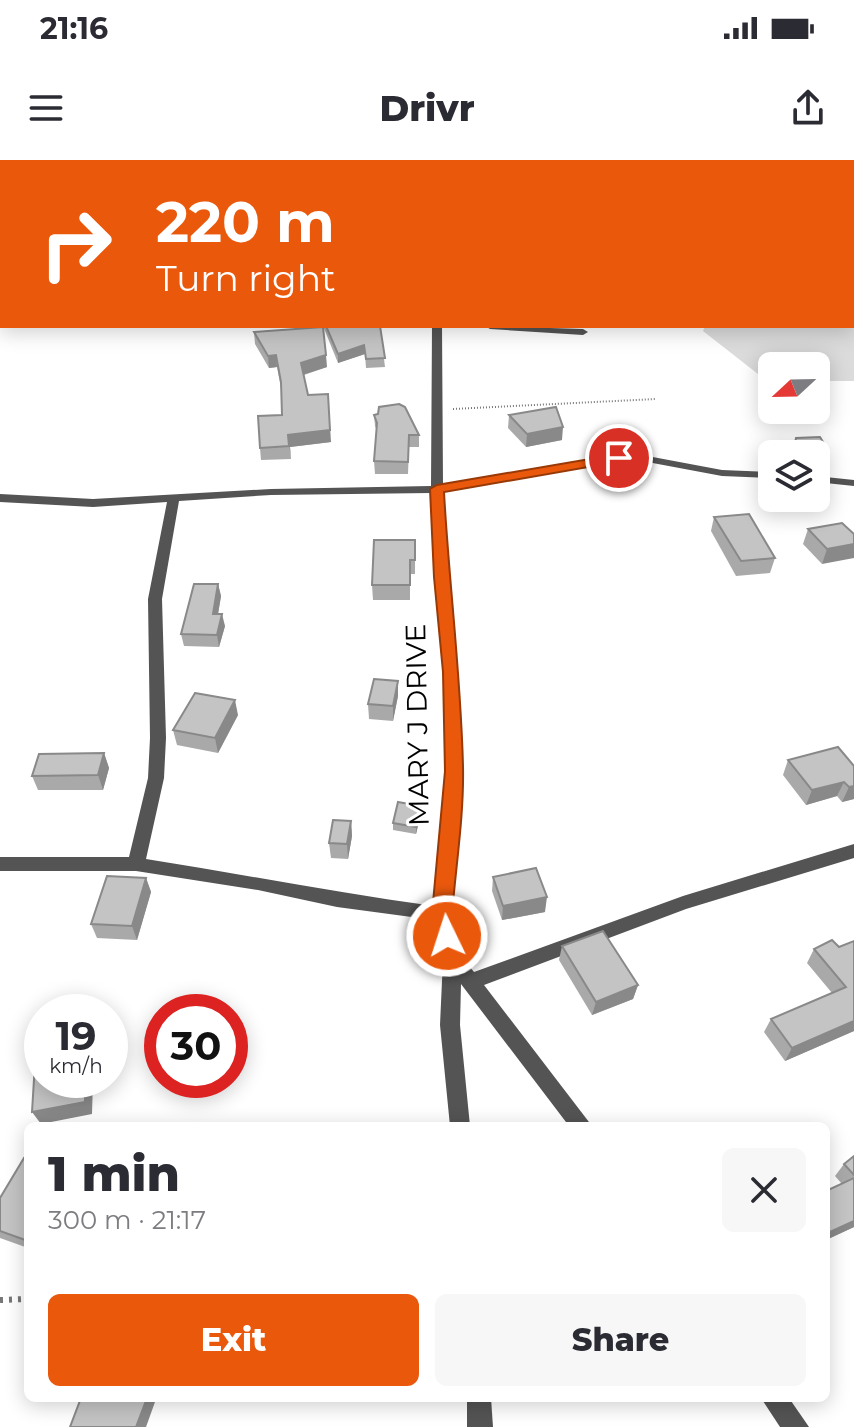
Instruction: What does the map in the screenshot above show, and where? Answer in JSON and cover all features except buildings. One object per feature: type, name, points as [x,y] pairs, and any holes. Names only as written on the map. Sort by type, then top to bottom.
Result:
[{"type":"street","name":"MARY J DRIVE","points":[[437,328],[437,489],[441,577],[451,672],[454,771],[442,914],[452,959],[579,1122]]},
{"type":"street","points":[[521,328],[583,332]]},
{"type":"street","points":[[0,498],[93,503],[271,492],[437,489],[619,458],[642,458],[722,473],[758,474]]},
{"type":"street","points":[[830,480],[854,483]]},
{"type":"street","points":[[136,864],[156,778],[155,599],[174,498]]},
{"type":"street","points":[[470,982],[683,903],[854,851]]},
{"type":"street","points":[[0,864],[136,864],[258,883],[337,900],[442,914]]},
{"type":"street","points":[[452,959],[450,1025],[460,1122]]},
{"type":"street","points":[[479,1402],[480,1427]]},
{"type":"street","points":[[776,1402],[796,1427]]},
{"type":"path","points":[[439,410],[656,399]]},
{"type":"path","points":[[0,1300],[24,1299]]},
{"type":"shaded area","points":[[704,328],[854,328],[854,381],[830,381],[830,352],[758,352],[758,374],[703,331]]},
{"type":"route","points":[[447,936],[442,914],[454,771],[451,672],[441,577],[437,489],[619,458]]}]
